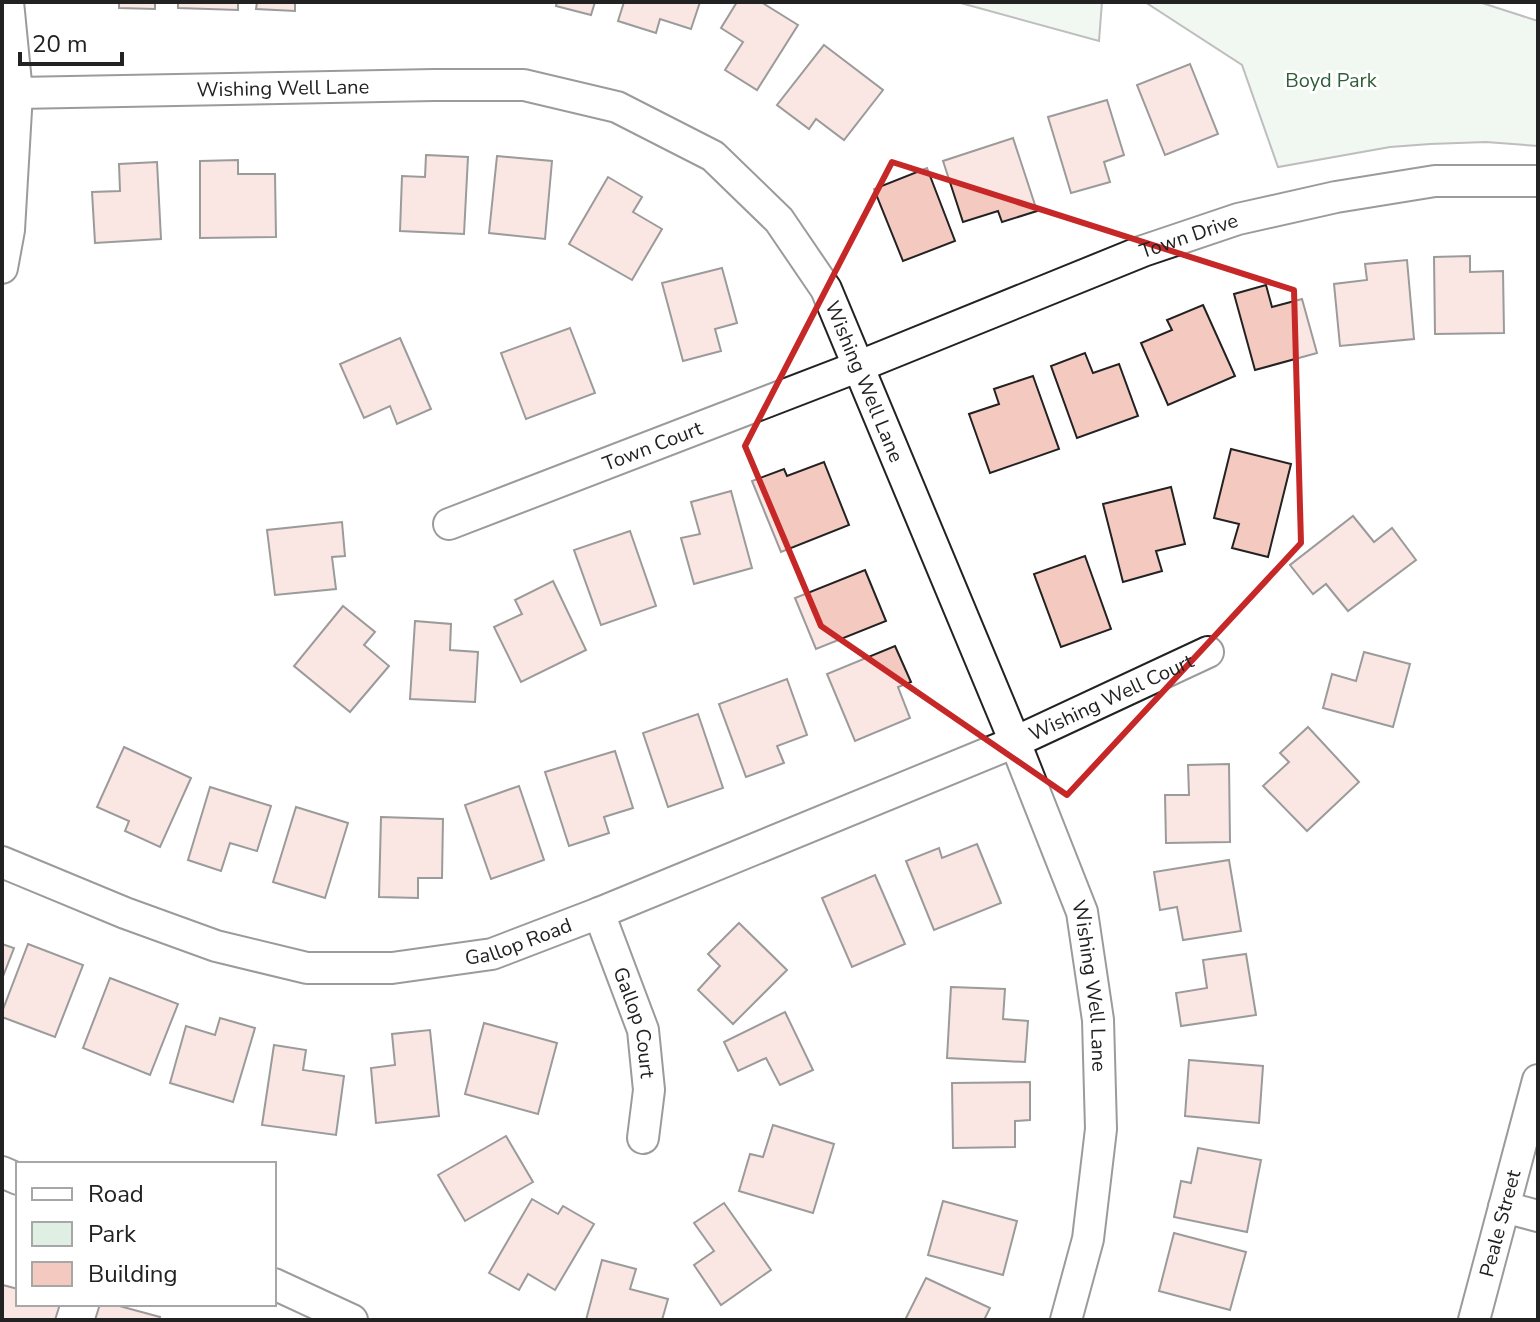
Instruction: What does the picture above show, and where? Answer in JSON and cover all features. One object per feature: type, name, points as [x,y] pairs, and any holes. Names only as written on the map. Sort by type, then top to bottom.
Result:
[{"type":"street","points":[[2,268],[9,230],[17,93],[8,2]]},
{"type":"street","name":"Wishing Well Lane","points":[[17,93],[524,85],[617,107],[713,156],[779,220],[826,289],[1015,742],[1082,912],[1098,1020],[1101,1129],[1088,1239],[1066,1320]]},
{"type":"street","name":"Town Drive","points":[[857,367],[1143,251],[1238,219],[1336,197],[1435,181],[1538,181]]},
{"type":"street","name":"Town Court","points":[[449,524],[857,367]]},
{"type":"street","name":"Wishing Well Court","points":[[1015,742],[1208,652]]},
{"type":"street","name":"Gallop Road","points":[[2,862],[125,913],[216,946],[307,968],[392,968],[492,954],[1015,742]]},
{"type":"street","name":"Gallop Court","points":[[599,913],[643,1030],[649,1090],[643,1138]]},
{"type":"street","name":"Peale Street","points":[[1474,1320],[1538,1080]]},
{"type":"street","points":[[1504,1207],[1538,1216]]},
{"type":"street","points":[[276,1285],[352,1320]]},
{"type":"highlighted area","points":[[892,162],[1294,290],[1301,543],[1067,795],[821,626],[745,446]]},
{"type":"green space","points":[[957,2],[1102,2],[1099,41]]},
{"type":"green space","name":"Boyd Park","points":[[1145,2],[1479,2],[1538,21],[1538,146],[1486,142],[1390,147],[1278,167],[1242,65]]},
{"type":"building","points":[[119,2],[155,2],[155,9],[119,8]]},
{"type":"building","points":[[178,2],[238,2],[238,10],[178,8]]},
{"type":"building","points":[[257,2],[295,2],[295,11],[256,9]]},
{"type":"building","points":[[557,2],[595,2],[591,15],[556,6]]},
{"type":"building","points":[[624,2],[700,2],[691,29],[660,19],[656,33],[618,21]]},
{"type":"building","points":[[737,2],[761,2],[798,25],[757,90],[725,70],[743,42],[721,28]]},
{"type":"building","points":[[824,45],[883,90],[844,140],[816,119],[809,129],[777,105]]},
{"type":"building","points":[[1190,64],[1218,134],[1165,155],[1137,85]]},
{"type":"building","points":[[1107,100],[1124,155],[1104,162],[1110,182],[1071,193],[1048,117]]},
{"type":"building","points":[[1013,138],[1037,211],[1002,222],[998,211],[963,222],[943,161]]},
{"type":"building","points":[[426,155],[468,157],[464,234],[400,231],[402,176],[425,177]]},
{"type":"building","points":[[497,156],[552,161],[545,239],[489,233]]},
{"type":"building","points":[[238,160],[238,174],[275,174],[276,237],[200,238],[200,161]]},
{"type":"building","points":[[157,162],[161,239],[95,243],[92,192],[120,191],[119,164]]},
{"type":"building","points":[[927,168],[955,241],[903,261],[874,189]]},
{"type":"building","points":[[608,177],[642,197],[633,212],[662,229],[632,280],[569,244]]},
{"type":"building","points":[[1470,256],[1470,272],[1503,271],[1504,333],[1435,334],[1434,257]]},
{"type":"building","points":[[1407,260],[1414,339],[1340,346],[1334,284],[1367,280],[1365,264]]},
{"type":"building","points":[[722,268],[737,323],[715,329],[721,351],[683,361],[662,283]]},
{"type":"building","points":[[1266,285],[1272,307],[1302,299],[1317,353],[1255,370],[1234,294]]},
{"type":"building","points":[[1203,305],[1235,376],[1168,405],[1141,343],[1172,330],[1167,320]]},
{"type":"building","points":[[570,328],[595,393],[526,419],[501,353]]},
{"type":"building","points":[[400,338],[431,409],[397,424],[390,406],[364,418],[340,364]]},
{"type":"building","points":[[1085,353],[1093,373],[1119,364],[1138,416],[1077,438],[1051,366]]},
{"type":"building","points":[[1033,376],[1059,449],[990,473],[969,414],[999,404],[994,389]]},
{"type":"building","points":[[1231,449],[1291,464],[1268,557],[1232,548],[1239,524],[1214,518]]},
{"type":"building","points":[[824,462],[849,525],[781,552],[752,481],[784,469],[787,476]]},
{"type":"building","points":[[1171,487],[1185,544],[1156,551],[1162,571],[1123,582],[1103,504]]},
{"type":"building","points":[[731,491],[752,568],[694,584],[681,538],[700,534],[691,502]]},
{"type":"building","points":[[1353,516],[1374,542],[1392,528],[1416,560],[1348,611],[1326,584],[1313,594],[1290,565]]},
{"type":"building","points":[[342,522],[345,556],[332,557],[336,589],[275,595],[267,530]]},
{"type":"building","points":[[630,531],[656,606],[601,625],[574,550]]},
{"type":"building","points":[[1085,556],[1111,629],[1061,647],[1034,574]]},
{"type":"building","points":[[865,570],[886,621],[816,649],[795,598]]},
{"type":"building","points":[[553,581],[586,650],[521,682],[494,627],[522,614],[515,600]]},
{"type":"building","points":[[343,606],[375,632],[364,645],[389,666],[350,712],[294,666]]},
{"type":"building","points":[[415,621],[451,624],[450,650],[478,652],[475,702],[410,699]]},
{"type":"building","points":[[895,646],[911,682],[898,687],[910,718],[855,741],[827,674]]},
{"type":"building","points":[[1364,652],[1410,664],[1393,727],[1323,708],[1332,674],[1356,681]]},
{"type":"building","points":[[787,679],[807,735],[777,746],[784,763],[746,777],[719,704]]},
{"type":"building","points":[[698,714],[723,788],[668,807],[643,733]]},
{"type":"building","points":[[1308,727],[1359,782],[1307,831],[1263,786],[1289,762],[1280,753]]},
{"type":"building","points":[[124,747],[191,778],[160,847],[125,831],[129,821],[97,807]]},
{"type":"building","points":[[615,751],[633,808],[604,817],[609,833],[569,846],[545,772]]},
{"type":"building","points":[[1229,764],[1230,842],[1166,843],[1165,795],[1189,795],[1188,765]]},
{"type":"building","points":[[519,786],[544,860],[491,879],[465,805]]},
{"type":"building","points":[[210,787],[271,806],[257,851],[230,843],[221,871],[188,860]]},
{"type":"building","points":[[296,807],[348,823],[325,898],[273,882]]},
{"type":"building","points":[[381,817],[443,819],[442,878],[418,878],[418,898],[379,897]]},
{"type":"building","points":[[977,844],[1001,903],[934,930],[906,861],[939,848],[942,858]]},
{"type":"building","points":[[1229,860],[1241,931],[1183,940],[1177,907],[1160,910],[1154,872]]},
{"type":"building","points":[[875,875],[905,944],[852,967],[822,898]]},
{"type":"building","points":[[739,923],[787,970],[733,1024],[698,990],[720,966],[708,954]]},
{"type":"building","points":[[2,944],[14,948],[2,979]]},
{"type":"building","points":[[28,944],[83,965],[55,1037],[2,1017]]},
{"type":"building","points":[[1246,954],[1256,1015],[1181,1026],[1176,993],[1207,988],[1203,960]]},
{"type":"building","points":[[110,978],[178,1004],[150,1075],[83,1048]]},
{"type":"building","points":[[951,987],[1005,989],[1003,1019],[1028,1021],[1025,1062],[947,1058]]},
{"type":"building","points":[[785,1012],[813,1070],[780,1085],[766,1058],[738,1071],[724,1042]]},
{"type":"building","points":[[220,1018],[255,1028],[233,1102],[170,1083],[186,1026],[215,1035]]},
{"type":"building","points":[[484,1023],[557,1043],[538,1114],[465,1094]]},
{"type":"building","points":[[430,1030],[439,1116],[376,1123],[371,1068],[395,1065],[392,1034]]},
{"type":"building","points":[[274,1045],[306,1050],[303,1070],[344,1076],[336,1135],[262,1125]]},
{"type":"building","points":[[1189,1060],[1263,1066],[1259,1123],[1185,1116]]},
{"type":"building","points":[[1030,1082],[1030,1120],[1015,1121],[1015,1147],[953,1148],[952,1083]]},
{"type":"building","points":[[773,1125],[834,1144],[813,1213],[739,1191],[750,1154],[763,1157]]},
{"type":"building","points":[[506,1136],[533,1182],[465,1221],[438,1175]]},
{"type":"building","points":[[1198,1148],[1261,1160],[1247,1232],[1174,1217],[1181,1181],[1191,1183]]},
{"type":"building","points":[[532,1199],[558,1214],[563,1206],[594,1224],[555,1290],[528,1274],[519,1290],[489,1273]]},
{"type":"building","points":[[943,1201],[1017,1221],[1003,1275],[928,1255]]},
{"type":"building","points":[[724,1203],[771,1270],[721,1305],[694,1265],[714,1251],[694,1223]]},
{"type":"building","points":[[1174,1233],[1246,1252],[1230,1310],[1159,1291]]},
{"type":"building","points":[[602,1260],[636,1269],[630,1289],[668,1299],[662,1320],[586,1320]]},
{"type":"building","points":[[926,1278],[990,1308],[984,1320],[905,1320]]},
{"type":"building","points":[[3,1285],[16,1288],[16,1306],[59,1306],[55,1320],[2,1320]]},
{"type":"building","points":[[99,1306],[119,1306],[160,1317],[159,1320],[95,1320]]}]
